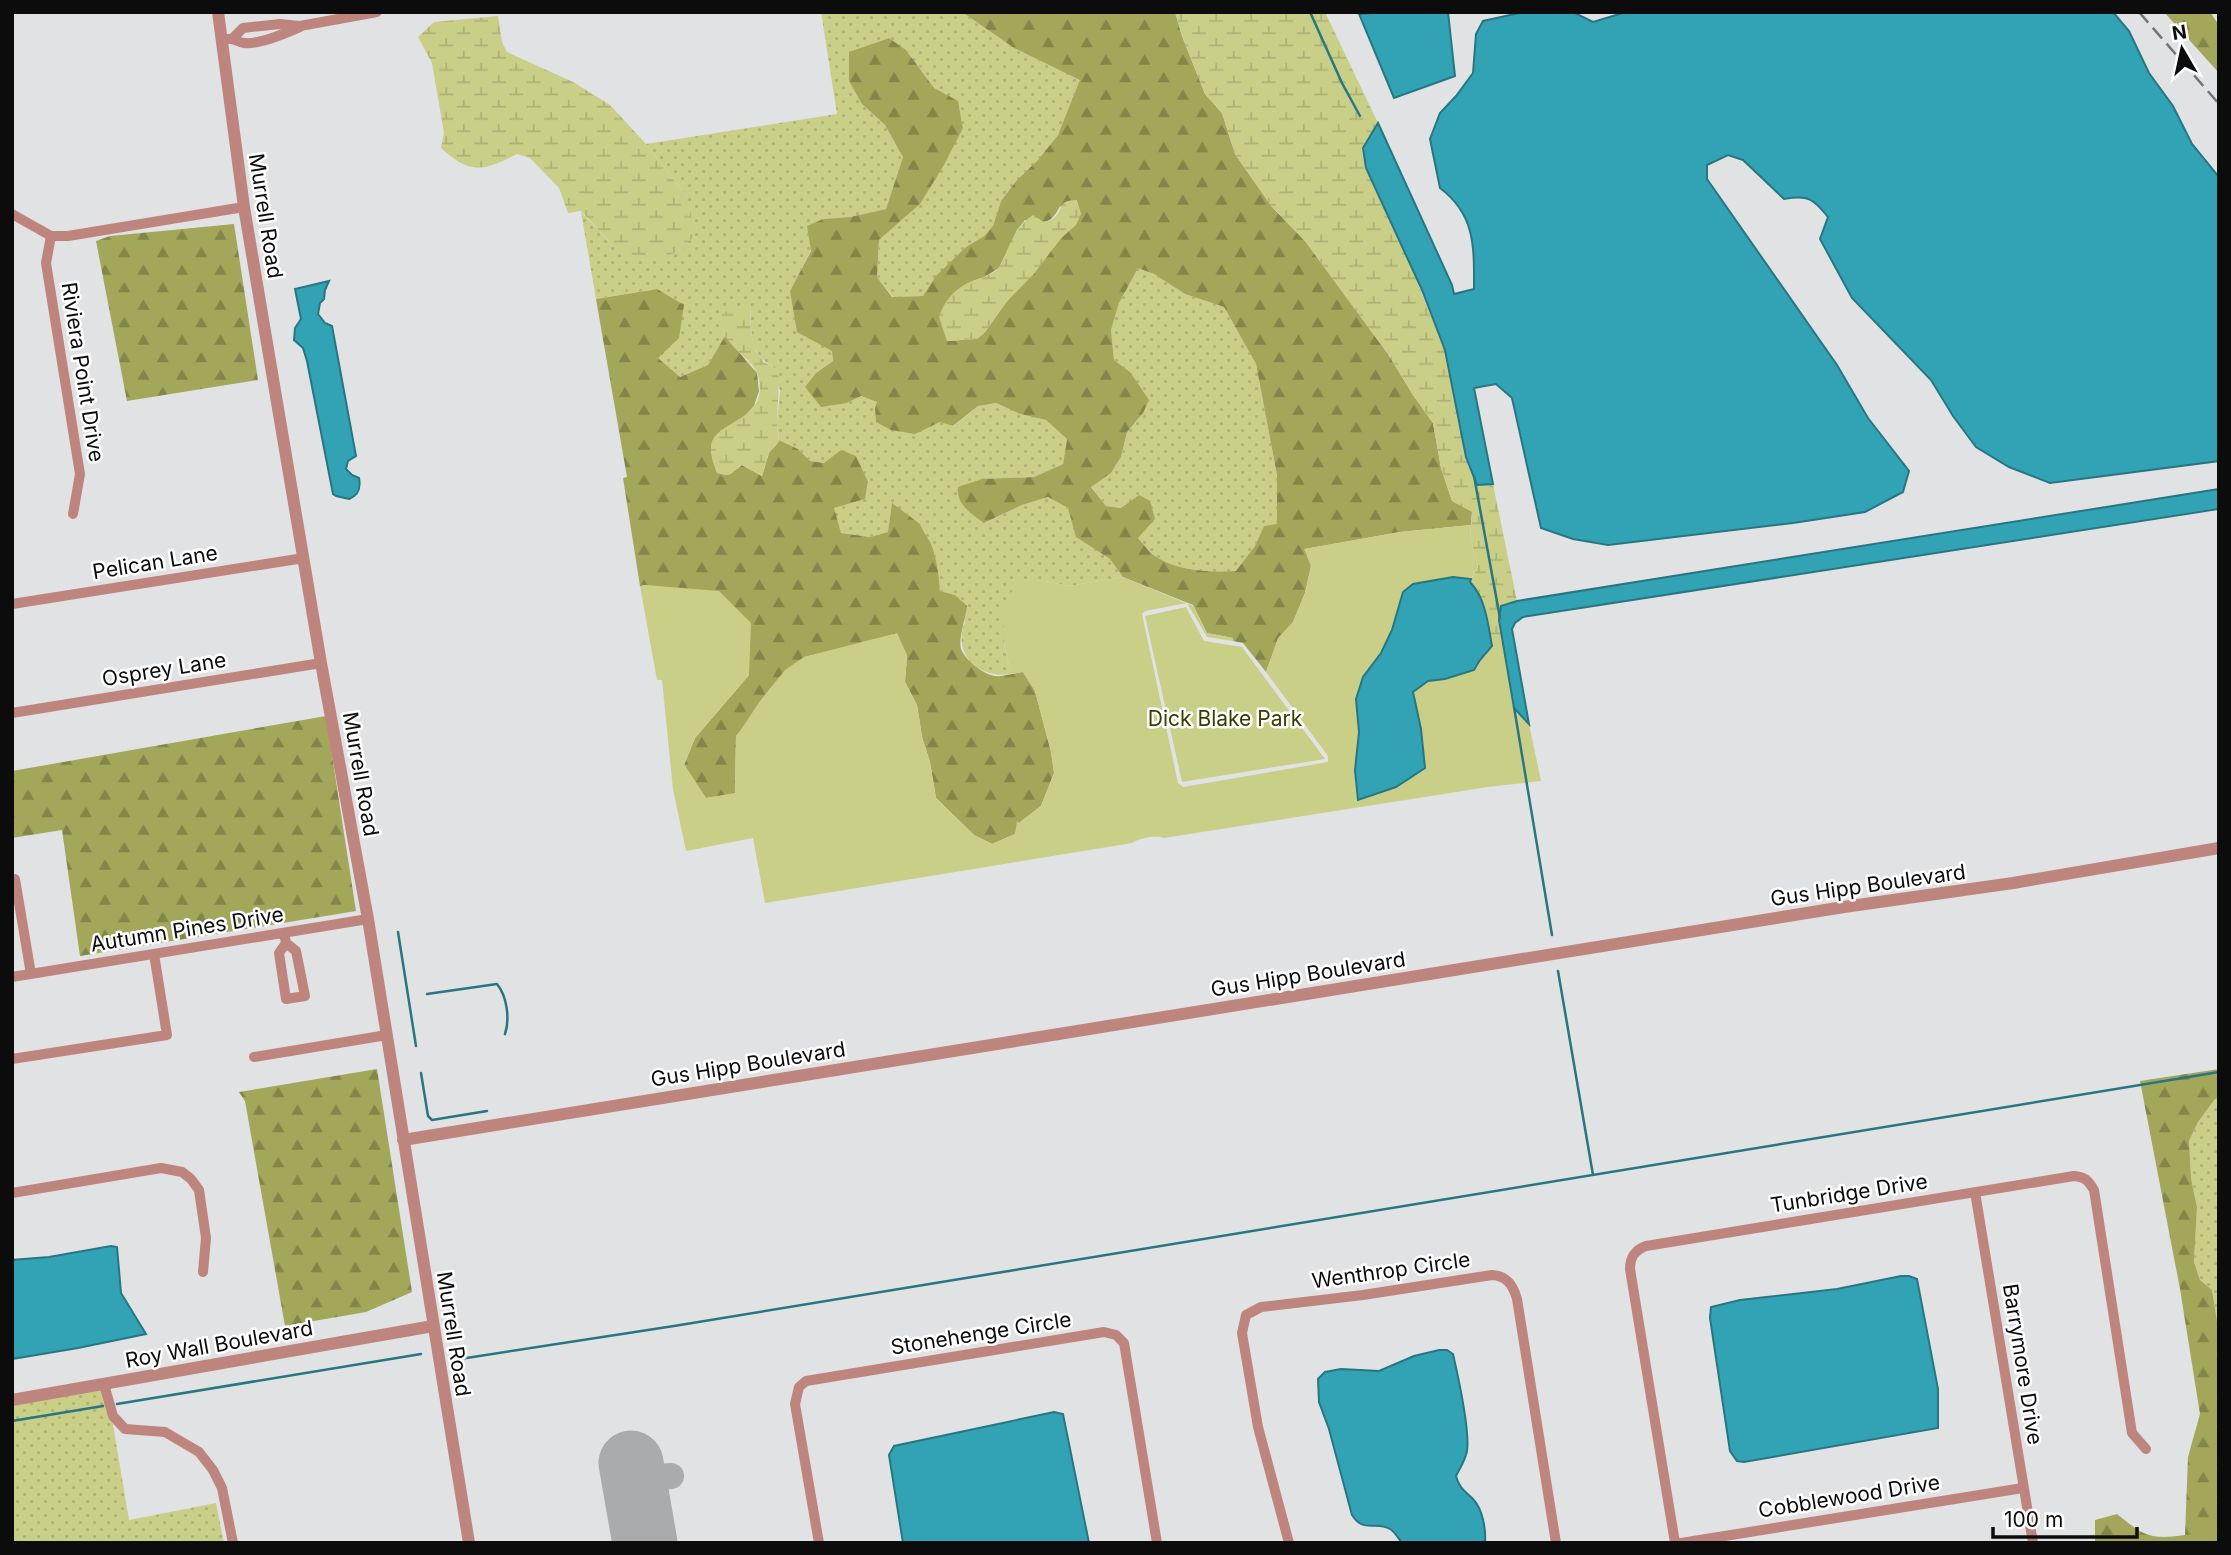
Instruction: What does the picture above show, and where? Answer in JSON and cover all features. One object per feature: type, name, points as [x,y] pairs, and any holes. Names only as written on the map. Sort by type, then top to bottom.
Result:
[{"type":"street","name":"Murrell Road","points":[[218,12],[227,39],[244,207],[321,663],[368,919],[469,1543]]},
{"type":"street","points":[[227,39],[243,28],[280,24],[300,26],[377,12]]},
{"type":"street","points":[[227,39],[244,43],[279,37],[300,26]]},
{"type":"street","points":[[12,214],[51,236],[68,236],[244,207]]},
{"type":"street","name":"Riviera Point Drive","points":[[51,236],[46,262],[80,474],[73,514]]},
{"type":"street","name":"Pelican Lane","points":[[12,604],[304,558]]},
{"type":"street","name":"Osprey Lane","points":[[12,713],[321,663]]},
{"type":"street","name":"Gus Hipp Boulevard","points":[[403,1140],[2219,848]]},
{"type":"street","points":[[15,879],[31,974]]},
{"type":"street","name":"Autumn Pines Drive","points":[[12,977],[154,954],[285,938],[368,919]]},
{"type":"street","points":[[285,938],[296,951],[305,996],[286,999],[279,953],[285,938]]},
{"type":"street","points":[[12,1059],[167,1035],[154,954]]},
{"type":"street","points":[[254,1058],[387,1035]]},
{"type":"street","points":[[12,1193],[161,1168],[182,1172],[198,1190],[206,1238],[203,1272]]},
{"type":"street","name":"Tunbridge Drive","points":[[1675,1543],[1630,1269],[1633,1254],[1646,1246],[2074,1176],[2082,1177],[2088,1180],[2094,1190],[2132,1433],[2146,1449]]},
{"type":"street","name":"Barrymore Drive","points":[[1975,1192],[2033,1543]]},
{"type":"street","name":"Wenthrop Circle","points":[[1289,1543],[1258,1427],[1242,1333],[1246,1315],[1261,1307],[1363,1295],[1492,1275],[1500,1275],[1507,1280],[1514,1288],[1517,1299],[1556,1543]]},
{"type":"street","name":"Roy Wall Boulevard","points":[[12,1400],[433,1326]]},
{"type":"street","name":"Stonehenge Circle","points":[[818,1543],[795,1404],[799,1387],[806,1381],[1104,1332],[1116,1335],[1124,1343],[1157,1543]]},
{"type":"street","points":[[104,1384],[113,1416],[125,1429],[165,1432],[199,1452],[213,1470],[222,1488],[233,1543]]},
{"type":"street","name":"Cobblewood Drive","points":[[1681,1543],[2024,1488]]},
{"type":"green space","points":[[821,12],[962,12],[1014,48],[1081,80],[1058,135],[1001,201],[993,226],[984,236],[966,247],[924,296],[893,297],[877,277],[879,240],[920,204],[963,128],[958,102],[934,88],[906,50],[889,38],[850,52],[862,104],[885,125],[903,157],[886,209],[850,217],[823,219],[790,291],[832,351],[833,361],[816,373],[847,403],[861,396],[877,402],[915,432],[940,422],[954,426],[978,406],[996,403],[1020,414],[1046,420],[1067,439],[1063,464],[1034,477],[982,479],[985,523],[1022,505],[1048,497],[1068,508],[1077,537],[1110,559],[1123,577],[1069,586],[1045,581],[1004,644],[1011,674],[988,673],[971,662],[965,654],[962,634],[965,622],[955,595],[940,591],[936,562],[928,541],[892,504],[888,532],[870,537],[841,533],[833,508],[865,499],[868,483],[856,456],[824,463],[810,461],[798,449],[779,440],[777,423],[780,391],[774,367],[760,356],[753,342],[750,307],[718,323],[725,336],[708,365],[680,377],[657,358],[656,289],[596,299],[581,212],[608,240],[687,197],[646,144],[837,114]]},
{"type":"green space","points":[[962,12],[1175,12],[1205,94],[1222,113],[1235,154],[1272,207],[1305,241],[1388,354],[1433,423],[1441,468],[1452,501],[1472,511],[1471,525],[1400,532],[1305,549],[1311,566],[1305,593],[1293,622],[1278,639],[1266,672],[1243,643],[1233,641],[1233,638],[1207,633],[1193,605],[1123,577],[1110,559],[1076,537],[1068,508],[1048,497],[1022,505],[984,523],[962,504],[958,487],[982,479],[1034,477],[1063,464],[1067,439],[1046,420],[1020,414],[996,403],[978,406],[953,426],[940,422],[915,434],[891,430],[876,422],[877,402],[861,396],[847,403],[821,407],[805,387],[816,373],[833,361],[832,351],[797,332],[790,291],[811,251],[807,226],[823,219],[850,217],[886,209],[903,157],[885,125],[862,104],[849,81],[849,52],[889,38],[906,50],[934,88],[958,101],[963,128],[920,204],[879,240],[877,277],[892,297],[923,296],[936,276],[993,226],[1001,201],[1058,135],[1080,80],[1014,48]],"holes":[[[1060,206],[1075,225],[1007,301],[985,332],[977,339],[947,341],[955,293],[999,268],[1017,230],[1025,220],[1050,220]],[[1138,268],[1154,274],[1185,294],[1224,307],[1256,364],[1277,475],[1277,524],[1264,526],[1255,546],[1236,571],[1186,569],[1158,558],[1138,538],[1155,519],[1150,501],[1139,495],[1121,508],[1106,506],[1091,487],[1111,473],[1121,457],[1127,432],[1143,413],[1149,400],[1130,372],[1114,360],[1111,330],[1119,303]]]},
{"type":"green space","points":[[1175,12],[1325,12],[1378,123],[1363,148],[1445,351],[1466,457],[1477,485],[1493,484],[1517,601],[1501,607],[1499,620],[1506,659],[1492,646],[1487,614],[1470,582],[1478,566],[1470,537],[1472,512],[1452,501],[1441,468],[1433,423],[1388,354],[1305,241],[1272,207],[1235,154],[1222,113],[1205,94]]},
{"type":"green space","points":[[2164,12],[2210,12],[2219,25],[2219,73]]},
{"type":"green space","points":[[498,16],[502,42],[507,52],[573,82],[610,105],[646,144],[687,197],[695,234],[683,250],[660,258],[633,258],[608,240],[581,211],[568,213],[559,188],[530,158],[517,154],[495,164],[477,168],[460,163],[441,148],[444,133],[432,63],[418,37],[434,22]]},
{"type":"green space","points":[[1077,200],[1081,214],[1076,225],[1061,238],[1033,275],[1007,301],[985,332],[977,339],[947,341],[939,317],[951,296],[960,287],[997,270],[1016,233],[1033,215],[1044,222],[1050,220],[1064,203]]},
{"type":"green space","points":[[234,224],[258,380],[127,401],[96,241],[110,236]]},
{"type":"green space","points":[[1138,267],[1185,294],[1224,307],[1256,364],[1277,475],[1277,525],[1264,527],[1255,546],[1237,571],[1186,569],[1158,558],[1138,538],[1139,495],[1121,508],[1106,506],[1091,486],[1111,473],[1121,457],[1127,432],[1143,413],[1130,372],[1114,360],[1111,330],[1119,303]]},
{"type":"green space","points":[[657,289],[684,305],[679,338],[658,358],[680,377],[708,365],[725,336],[757,373],[759,391],[754,406],[741,420],[720,431],[737,469],[742,465],[762,476],[769,453],[779,440],[798,449],[810,461],[824,463],[841,450],[856,456],[868,482],[865,499],[834,508],[841,533],[870,537],[888,532],[892,503],[920,524],[935,555],[940,591],[955,595],[967,606],[961,640],[963,654],[975,666],[990,675],[1023,672],[1035,691],[1054,773],[1041,806],[1019,823],[1015,834],[992,844],[974,835],[936,798],[917,705],[905,682],[907,655],[843,648],[804,657],[736,736],[735,794],[706,798],[684,765],[695,738],[749,675],[646,585],[640,586],[623,478],[627,477],[596,299]]},
{"type":"green space","points":[[750,307],[751,333],[756,352],[764,362],[774,367],[779,378],[779,442],[769,453],[762,476],[742,465],[729,475],[717,473],[711,453],[714,438],[749,411],[756,403],[760,391],[756,371],[729,341],[718,323],[722,314],[732,308]]},
{"type":"green space","points":[[1471,525],[1470,537],[1478,566],[1471,579],[1453,577],[1403,592],[1392,630],[1381,653],[1363,677],[1356,699],[1359,732],[1355,770],[1425,768],[1421,729],[1413,692],[1428,681],[1445,679],[1480,660],[1492,646],[1506,659],[1514,708],[1529,724],[1541,781],[1164,838],[1147,838],[1132,843],[765,903],[753,838],[686,851],[673,789],[662,680],[657,680],[640,586],[719,591],[751,623],[749,675],[695,738],[684,764],[706,798],[735,793],[736,737],[785,670],[804,657],[897,633],[907,655],[905,682],[917,705],[936,798],[974,835],[992,844],[1015,834],[1017,821],[1019,823],[1041,806],[1054,773],[1035,691],[1023,672],[1011,674],[1004,644],[1003,608],[1016,583],[1045,581],[1069,586],[1123,577],[1186,603],[1145,611],[1142,614],[1178,783],[1183,787],[1328,762],[1328,756],[1266,672],[1278,638],[1293,622],[1305,593],[1311,566],[1304,549],[1400,532]]},
{"type":"green space","points":[[1187,604],[1193,606],[1207,633],[1233,638],[1233,641],[1207,637]]},
{"type":"green space","name":"Dick Blake Park","points":[[1186,607],[1204,641],[1242,647],[1325,759],[1182,782],[1145,616]]},
{"type":"green space","points":[[326,716],[356,911],[80,956],[62,830],[12,838],[12,771]]},
{"type":"green space","points":[[377,1069],[412,1292],[366,1312],[285,1326],[245,1101],[239,1092]]},
{"type":"green space","points":[[2219,1069],[2219,1098],[2215,1099],[2198,1122],[2189,1141],[2191,1178],[2197,1207],[2194,1262],[2200,1280],[2212,1290],[2219,1333],[2219,1543],[2095,1543],[2095,1520],[2117,1514],[2148,1535],[2185,1535],[2188,1457],[2200,1414],[2180,1289],[2140,1081]]},
{"type":"green space","points":[[2219,1098],[2219,1333],[2212,1290],[2200,1280],[2194,1262],[2197,1207],[2191,1178],[2189,1141],[2198,1122],[2215,1099]]},
{"type":"green space","points":[[107,1389],[129,1520],[216,1503],[224,1543],[12,1543],[12,1406]]},
{"type":"water","points":[[1448,12],[1455,76],[1394,98],[1359,14]]},
{"type":"water","points":[[1524,12],[1573,12],[1593,22],[1626,12],[2113,12],[2129,31],[2149,73],[2173,106],[2192,144],[2219,177],[2219,461],[2050,483],[2009,467],[1976,447],[1931,380],[1852,298],[1820,239],[1828,217],[1823,211],[1809,199],[1784,199],[1743,160],[1728,155],[1707,165],[1707,179],[1837,365],[1868,418],[1909,471],[1903,492],[1865,512],[1608,545],[1573,539],[1541,528],[1512,398],[1496,384],[1474,388],[1493,484],[1477,485],[1466,457],[1445,350],[1422,290],[1366,168],[1363,148],[1378,123],[1454,294],[1474,289],[1473,246],[1467,221],[1452,198],[1440,188],[1430,139],[1440,113],[1473,73],[1476,34],[1483,21]]},
{"type":"water","points":[[329,281],[318,314],[325,323],[332,326],[356,456],[348,461],[346,469],[359,478],[359,488],[349,499],[333,494],[307,361],[303,348],[294,340],[295,328],[301,319],[295,289]]},
{"type":"water","points":[[2219,489],[2219,509],[1523,617],[1512,629],[1529,724],[1514,708],[1499,620],[1501,606],[1517,601]]},
{"type":"water","points":[[1453,577],[1471,579],[1470,582],[1483,604],[1492,646],[1474,670],[1428,681],[1413,692],[1421,729],[1425,768],[1396,787],[1358,800],[1355,770],[1359,732],[1356,699],[1363,677],[1381,653],[1392,630],[1403,592],[1413,584]]},
{"type":"water","points":[[117,1247],[121,1293],[146,1334],[12,1359],[12,1260],[49,1257]]},
{"type":"water","points":[[1901,1276],[1917,1279],[1938,1389],[1938,1428],[1744,1462],[1737,1461],[1730,1451],[1710,1318],[1711,1307],[1740,1300],[1837,1289]]},
{"type":"water","points":[[1447,1350],[1453,1354],[1467,1430],[1467,1451],[1456,1476],[1479,1509],[1485,1543],[1402,1543],[1390,1529],[1356,1521],[1319,1402],[1318,1379],[1325,1372],[1341,1369],[1379,1371],[1414,1356]]},
{"type":"water","points":[[1054,1412],[1063,1414],[1089,1543],[903,1543],[889,1455],[894,1446]]},
{"type":"waterway","points":[[1310,12],[1360,116]]},
{"type":"waterway","points":[[1474,476],[1500,618]]},
{"type":"waterway","points":[[1514,707],[1552,935]]},
{"type":"waterway","points":[[398,932],[416,1046]]},
{"type":"waterway","points":[[1558,971],[1593,1175]]},
{"type":"waterway","points":[[427,994],[497,984],[507,1008],[505,1034]]},
{"type":"waterway","points":[[460,1359],[2219,1072]]},
{"type":"waterway","points":[[421,1073],[428,1116],[432,1120],[487,1111]]},
{"type":"waterway","points":[[117,1404],[421,1354]]},
{"type":"waterway","points":[[12,1421],[103,1406]]},
{"type":"taxiway","points":[[634,1479],[671,1476]]},
{"type":"runway","points":[[631,1463],[645,1543]]},
{"type":"railway","points":[[2139,12],[2219,104]]}]
